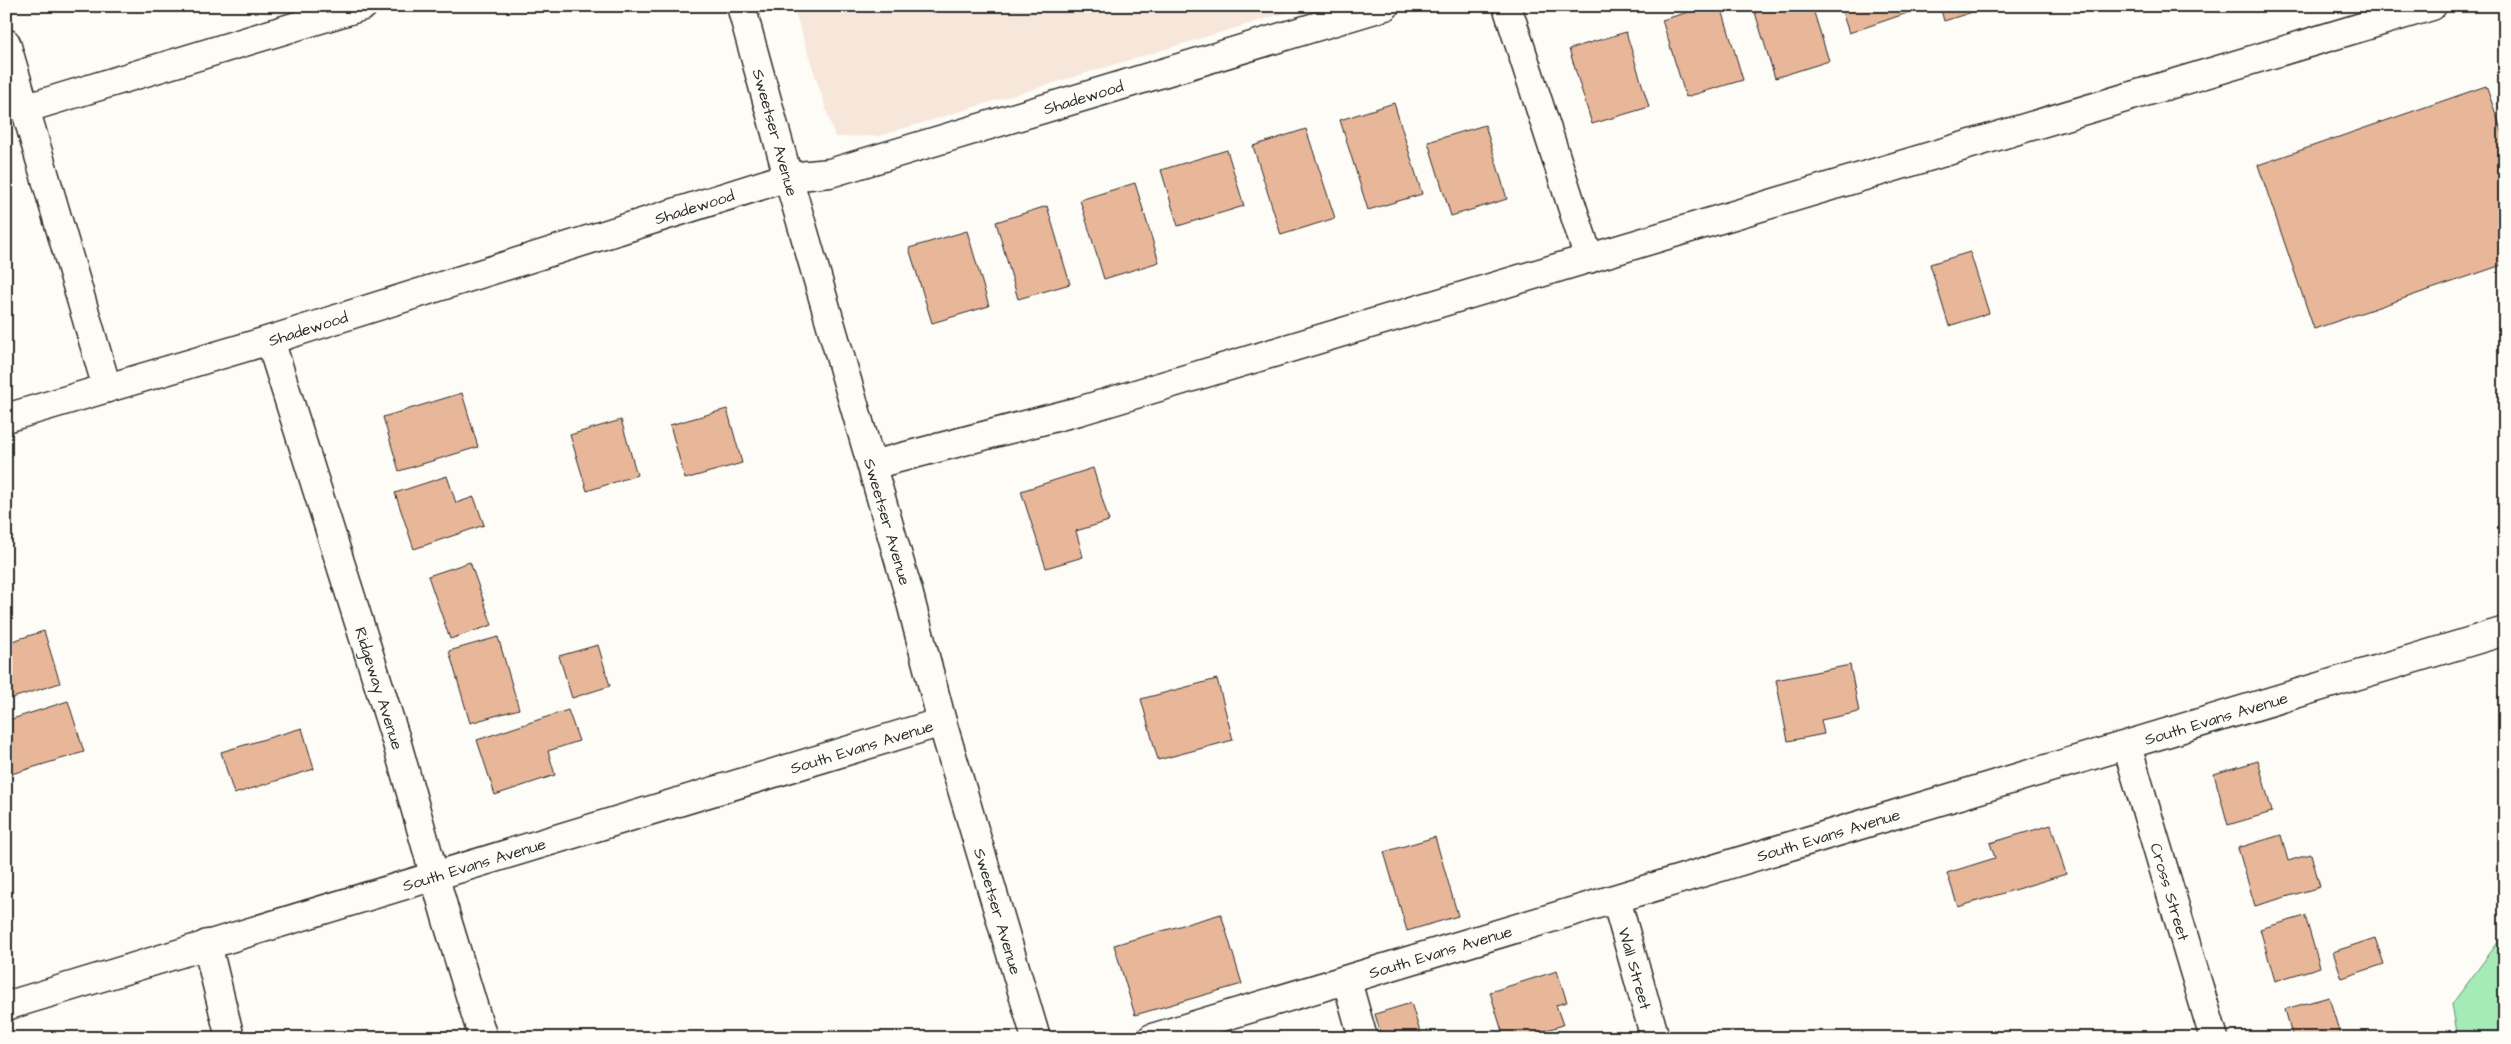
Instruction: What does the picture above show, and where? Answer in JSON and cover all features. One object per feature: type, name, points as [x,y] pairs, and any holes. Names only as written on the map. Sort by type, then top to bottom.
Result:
[{"type":"street","points":[[27,108],[363,6]]},
{"type":"street","name":"Sweetser Avenue","points":[[741,6],[788,177],[908,591],[942,722],[1036,1038]]},
{"type":"street","name":"Shadewood","points":[[6,418],[270,340],[788,177],[830,173],[1385,6]]},
{"type":"street","points":[[1507,6],[1589,259]]},
{"type":"street","points":[[872,465],[1079,411],[2432,6]]},
{"type":"street","points":[[6,43],[27,108],[107,388]]},
{"type":"street","name":"Ridgeway Avenue","points":[[270,340],[396,740],[483,1038]]},
{"type":"street","name":"South Evans Avenue","points":[[1152,1038],[1347,981],[1963,792],[2127,746],[2290,694],[2505,631]]},
{"type":"street","name":"South Evans Avenue","points":[[6,1006],[942,722]]},
{"type":"street","name":"Cross Street","points":[[2127,746],[2214,1038]]},
{"type":"street","name":"Wall Street","points":[[1616,899],[1655,1038]]},
{"type":"street","points":[[208,944],[230,1038]]},
{"type":"street","points":[[1347,981],[1363,1038]]},
{"type":"shaded area","points":[[793,6],[1308,6],[879,136],[835,137]]},
{"type":"green space","points":[[2505,933],[2505,1038],[2458,1038],[2452,1004]]},
{"type":"building","points":[[1708,6],[1721,6],[1743,80],[1686,97],[1662,20]]},
{"type":"building","points":[[1753,6],[1812,6],[1829,61],[1775,78]]},
{"type":"building","points":[[1840,6],[1912,6],[1913,11],[1849,33]]},
{"type":"building","points":[[1940,6],[1991,6],[1944,21]]},
{"type":"building","points":[[1626,32],[1649,107],[1592,124],[1569,49]]},
{"type":"building","points":[[2486,86],[2505,140],[2505,264],[2314,329],[2258,165]]},
{"type":"building","points":[[1394,103],[1422,194],[1368,210],[1340,120]]},
{"type":"building","points":[[1485,125],[1507,199],[1451,216],[1428,142]]},
{"type":"building","points":[[1306,129],[1335,218],[1281,235],[1253,146]]},
{"type":"building","points":[[1227,150],[1244,206],[1178,226],[1161,170]]},
{"type":"building","points":[[1135,183],[1159,262],[1104,279],[1080,200]]},
{"type":"building","points":[[1047,206],[1070,284],[1018,299],[996,222]]},
{"type":"building","points":[[967,231],[989,306],[932,323],[909,248]]},
{"type":"building","points":[[1970,252],[1989,313],[1949,326],[1930,264]]},
{"type":"building","points":[[462,393],[478,447],[399,471],[383,417]]},
{"type":"building","points":[[727,409],[742,463],[685,479],[670,425]]},
{"type":"building","points":[[621,420],[637,475],[587,491],[570,435]]},
{"type":"building","points":[[1093,468],[1109,521],[1076,531],[1083,557],[1046,568],[1021,491]]},
{"type":"building","points":[[447,476],[456,503],[474,497],[484,525],[414,549],[395,493]]},
{"type":"building","points":[[470,562],[492,625],[450,639],[428,576]]},
{"type":"building","points":[[44,631],[60,683],[6,700],[6,643]]},
{"type":"building","points":[[498,637],[519,709],[470,723],[449,651]]},
{"type":"building","points":[[598,645],[610,686],[572,698],[559,656]]},
{"type":"building","points":[[1850,665],[1859,712],[1821,720],[1824,734],[1788,741],[1776,680]]},
{"type":"building","points":[[1217,679],[1233,740],[1158,760],[1141,699]]},
{"type":"building","points":[[68,701],[84,752],[8,775],[6,768],[6,721]]},
{"type":"building","points":[[568,710],[579,741],[548,751],[555,775],[495,795],[477,740]]},
{"type":"building","points":[[302,728],[314,769],[234,794],[221,752]]},
{"type":"building","points":[[2258,761],[2272,812],[2228,825],[2214,774]]},
{"type":"building","points":[[2051,825],[2066,874],[1958,907],[1947,873],[1995,858],[1990,843]]},
{"type":"building","points":[[2281,835],[2288,861],[2311,854],[2320,887],[2255,906],[2238,848]]},
{"type":"building","points":[[1435,837],[1458,916],[1407,931],[1384,852]]},
{"type":"building","points":[[1221,914],[1242,984],[1135,1015],[1114,945]]},
{"type":"building","points":[[2305,916],[2320,967],[2275,981],[2260,929]]},
{"type":"building","points":[[2375,938],[2384,964],[2342,978],[2333,952]]},
{"type":"building","points":[[1557,971],[1567,1002],[1556,1005],[1563,1025],[1521,1038],[1504,1038],[1490,992]]},
{"type":"building","points":[[2329,997],[2341,1038],[2293,1038],[2285,1009]]},
{"type":"building","points":[[1411,1003],[1422,1038],[1382,1038],[1375,1014]]},
{"type":"building","points":[[1566,1031],[1568,1038],[1544,1038]]}]
